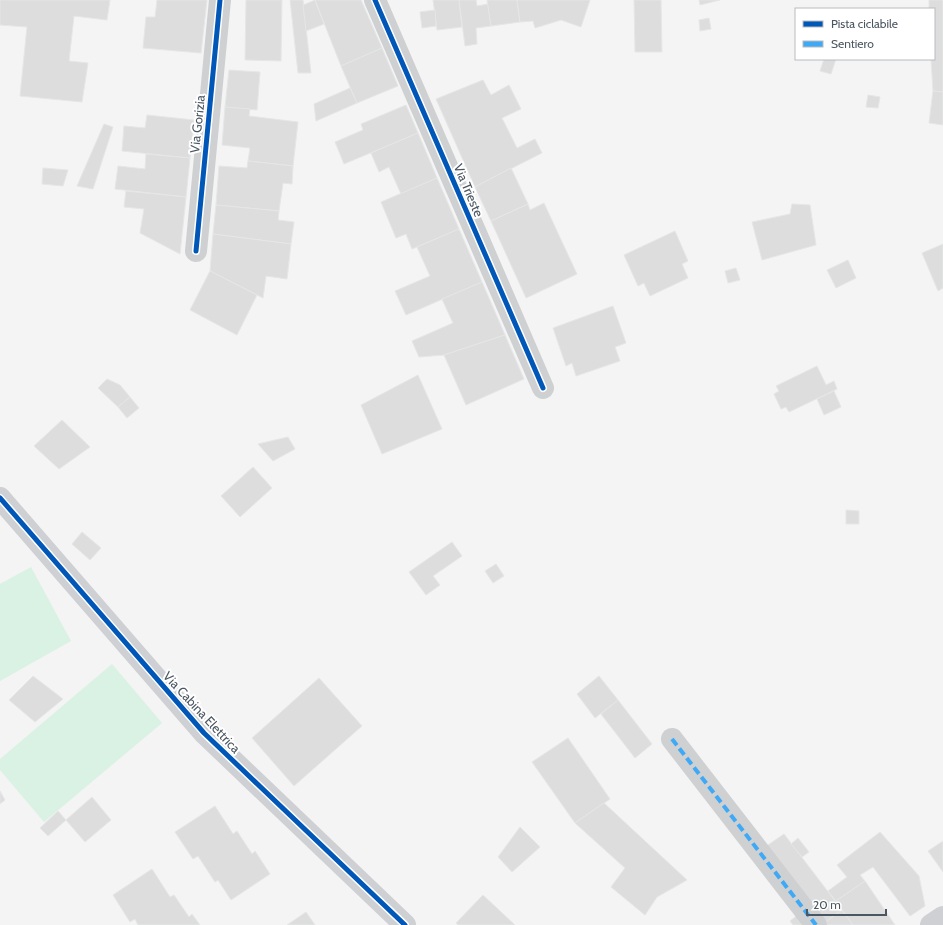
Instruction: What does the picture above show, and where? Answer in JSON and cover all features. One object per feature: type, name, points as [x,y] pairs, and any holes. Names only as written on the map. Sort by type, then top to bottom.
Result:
[{"type":"street","name":"Via Gorizia","points":[[196,251],[220,0]]},
{"type":"street","name":"Via Trieste","points":[[375,0],[543,388]]},
{"type":"street","name":"Via Cabina Elettrica","points":[[0,498],[204,733],[405,925]]},
{"type":"street","points":[[672,739],[816,925]]},
{"type":"street","points":[[931,925],[943,917]]},
{"type":"green space","points":[[31,567],[71,641],[0,681],[0,584]]},
{"type":"green space","points":[[112,664],[162,723],[44,822],[0,770],[0,759]]},
{"type":"building","points":[[0,0],[110,0],[107,20],[74,16],[69,61],[88,63],[82,102],[20,96],[27,27],[0,25]]},
{"type":"building","points":[[157,0],[207,0],[201,53],[143,48],[146,17],[155,17]]},
{"type":"building","points":[[246,0],[282,0],[281,61],[245,60]]},
{"type":"building","points":[[290,0],[303,0],[311,73],[298,73]]},
{"type":"building","points":[[315,0],[324,24],[306,31],[303,5]]},
{"type":"building","points":[[315,0],[361,0],[382,48],[341,66]]},
{"type":"building","points":[[433,0],[459,0],[462,27],[437,30]]},
{"type":"building","points":[[459,0],[476,0],[477,6],[488,4],[491,26],[476,28],[477,44],[465,46]]},
{"type":"building","points":[[487,0],[517,0],[520,22],[491,26]]},
{"type":"building","points":[[517,0],[590,0],[581,27],[561,20],[535,28],[533,21],[520,22]]},
{"type":"building","points":[[634,0],[661,0],[662,52],[635,52]]},
{"type":"building","points":[[699,0],[720,0],[700,5]]},
{"type":"building","points":[[929,0],[943,0],[943,92],[933,91],[931,60],[935,60],[935,8],[929,8]]},
{"type":"building","points":[[435,10],[436,26],[422,28],[420,12]]},
{"type":"building","points":[[709,18],[711,29],[700,31],[699,20]]},
{"type":"building","points":[[382,48],[398,86],[357,103],[341,66]]},
{"type":"building","points":[[824,60],[836,60],[831,74],[820,71]]},
{"type":"building","points":[[229,70],[260,72],[257,110],[225,107]]},
{"type":"building","points":[[483,80],[491,95],[509,85],[521,109],[502,118],[517,148],[535,139],[542,153],[475,187],[436,99]]},
{"type":"building","points":[[350,88],[357,103],[316,121],[314,104]]},
{"type":"building","points":[[933,91],[943,92],[943,125],[929,123]]},
{"type":"building","points":[[868,95],[880,97],[878,108],[866,107]]},
{"type":"building","points":[[406,105],[418,133],[344,164],[335,142],[363,130],[361,124]]},
{"type":"building","points":[[225,107],[250,109],[249,116],[298,122],[293,166],[248,161],[250,148],[222,145]]},
{"type":"building","points":[[147,115],[194,120],[190,158],[122,151],[124,126],[145,128]]},
{"type":"building","points":[[104,124],[113,127],[93,189],[77,186]]},
{"type":"building","points":[[418,133],[437,178],[401,194],[389,167],[379,172],[371,153]]},
{"type":"building","points":[[146,154],[190,158],[186,197],[115,189],[118,166],[145,169]]},
{"type":"building","points":[[248,161],[293,166],[292,184],[283,183],[279,211],[216,205],[219,166],[247,168]]},
{"type":"building","points":[[43,168],[68,170],[63,186],[42,184]]},
{"type":"building","points":[[511,168],[528,204],[491,221],[475,187]]},
{"type":"building","points":[[437,178],[459,229],[412,249],[406,234],[396,238],[381,202]]},
{"type":"building","points":[[126,191],[186,197],[180,254],[140,233],[144,209],[124,207]]},
{"type":"building","points":[[544,203],[577,274],[526,298],[491,221],[528,204],[530,210]]},
{"type":"building","points":[[792,204],[810,205],[816,245],[762,260],[752,222],[790,214]]},
{"type":"building","points":[[216,205],[279,211],[278,220],[294,222],[291,244],[213,234]]},
{"type":"building","points":[[459,229],[482,282],[406,315],[395,291],[430,276],[417,247]]},
{"type":"building","points":[[675,231],[688,261],[682,264],[688,278],[650,296],[644,283],[638,286],[624,255]]},
{"type":"building","points":[[213,234],[291,244],[287,279],[266,276],[263,298],[210,271]]},
{"type":"building","points":[[943,244],[943,288],[938,291],[922,253]]},
{"type":"building","points":[[848,260],[856,278],[836,288],[827,270]]},
{"type":"building","points":[[736,268],[740,280],[728,283],[725,271]]},
{"type":"building","points":[[210,271],[257,295],[237,335],[190,310]]},
{"type":"building","points":[[482,282],[505,335],[444,355],[419,357],[412,341],[453,323],[442,299]]},
{"type":"building","points":[[613,306],[626,343],[615,347],[620,361],[576,376],[572,363],[566,366],[553,328]]},
{"type":"building","points":[[505,335],[524,379],[466,405],[444,355]]},
{"type":"building","points":[[817,366],[826,385],[834,381],[837,389],[789,412],[786,407],[781,409],[774,394],[779,391],[776,386]]},
{"type":"building","points":[[418,375],[442,429],[382,454],[361,405]]},
{"type":"building","points":[[107,379],[120,385],[130,397],[118,407],[98,388]]},
{"type":"building","points":[[834,391],[841,407],[824,415],[817,399]]},
{"type":"building","points":[[130,397],[139,408],[127,418],[118,407]]},
{"type":"building","points":[[62,420],[90,447],[59,469],[34,446]]},
{"type":"building","points":[[288,437],[295,449],[273,461],[258,444]]},
{"type":"building","points":[[253,467],[272,488],[240,517],[221,496]]},
{"type":"building","points":[[846,510],[859,511],[859,524],[846,524]]},
{"type":"building","points":[[82,532],[101,548],[90,560],[72,544]]},
{"type":"building","points":[[452,542],[462,556],[433,576],[440,585],[426,595],[409,572]]},
{"type":"building","points":[[496,564],[504,576],[493,583],[485,571]]},
{"type":"building","points":[[33,676],[63,699],[35,722],[9,700]]},
{"type":"building","points":[[599,676],[618,700],[595,718],[577,694]]},
{"type":"building","points":[[319,678],[362,726],[294,786],[252,738]]},
{"type":"building","points":[[618,700],[652,744],[635,758],[601,714]]},
{"type":"building","points":[[568,738],[610,799],[575,823],[532,762]]},
{"type":"building","points":[[0,791],[5,800],[0,804]]},
{"type":"building","points":[[92,797],[111,820],[85,842],[66,820]]},
{"type":"building","points":[[604,803],[687,880],[657,897],[645,915],[611,887],[625,868],[575,823]]},
{"type":"building","points":[[215,806],[233,834],[237,831],[252,854],[255,851],[270,874],[231,900],[218,880],[215,882],[198,856],[193,859],[175,832]]},
{"type":"building","points":[[58,811],[66,820],[48,836],[40,828]]},
{"type":"building","points":[[520,827],[540,847],[512,872],[498,857]]},
{"type":"building","points":[[880,832],[919,876],[925,906],[910,916],[873,867],[860,875],[865,881],[836,901],[828,891],[847,877],[837,865]]},
{"type":"building","points":[[784,834],[842,910],[824,923],[765,847]]},
{"type":"building","points":[[798,838],[809,852],[802,857],[791,844]]},
{"type":"building","points":[[943,841],[943,872],[928,851]]},
{"type":"building","points":[[152,869],[170,897],[174,895],[189,917],[192,914],[200,925],[138,925],[135,919],[130,922],[113,895]]},
{"type":"building","points":[[865,881],[895,925],[853,925],[842,910],[836,901]]},
{"type":"building","points":[[483,895],[515,925],[458,925],[456,923]]},
{"type":"building","points":[[842,910],[853,925],[825,925],[824,923]]},
{"type":"building","points":[[306,912],[315,925],[287,925]]},
{"type":"building","points":[[800,913],[809,925],[793,925],[790,921]]},
{"type":"marked path","points":[[672,739],[816,925]]},
{"type":"cycle path","points":[[196,251],[220,0]]},
{"type":"cycle path","points":[[375,0],[543,388]]},
{"type":"cycle path","points":[[0,498],[204,733],[405,925]]}]
